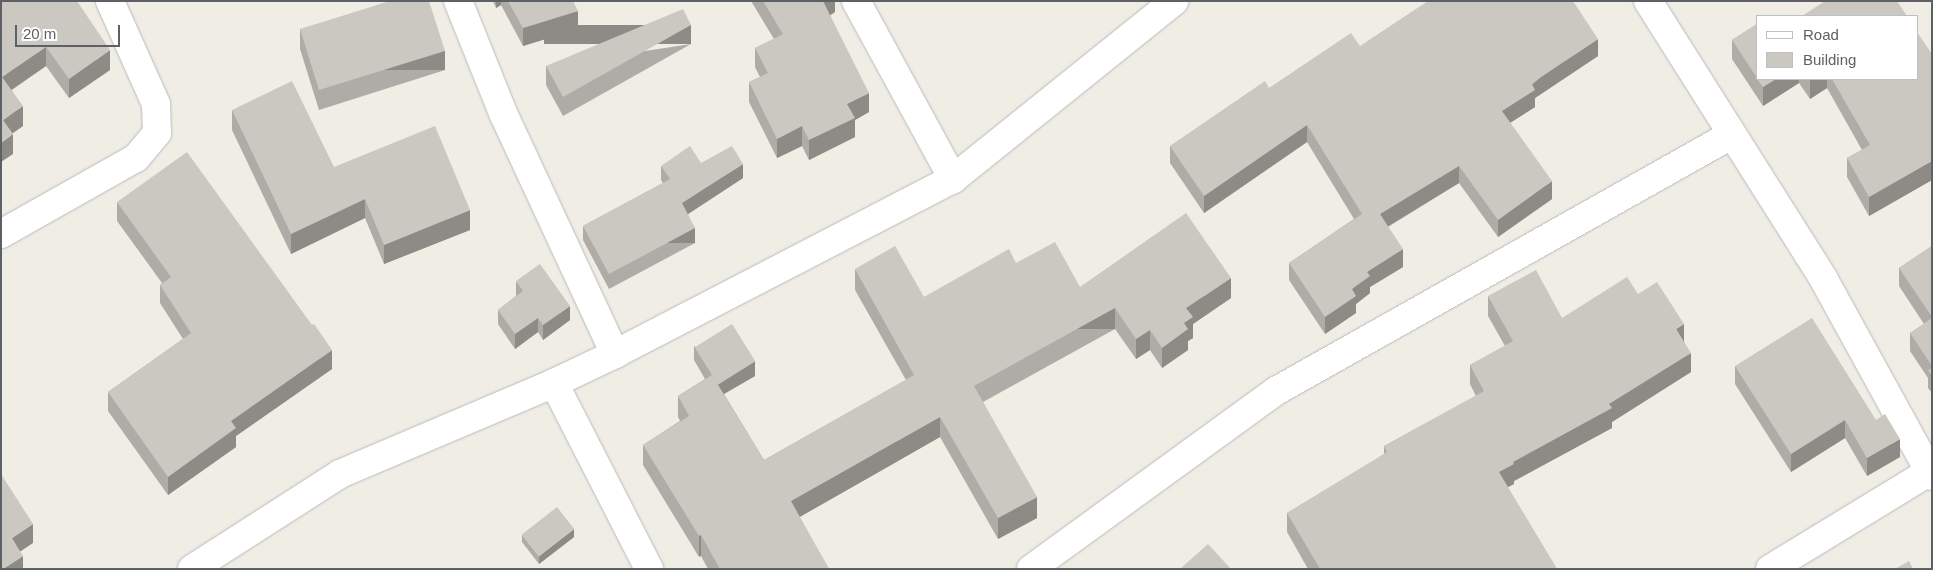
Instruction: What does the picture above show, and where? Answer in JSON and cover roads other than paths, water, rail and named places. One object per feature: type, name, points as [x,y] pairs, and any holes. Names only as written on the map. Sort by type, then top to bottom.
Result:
[{"type":"street","points":[[1,234],[136,158],[157,133],[156,104],[110,1]]},
{"type":"street","points":[[458,1],[503,113],[615,354]]},
{"type":"street","points":[[856,1],[953,179]]},
{"type":"street","points":[[192,569],[340,474],[554,383],[615,354],[953,179],[1174,1]]},
{"type":"street","points":[[1648,1],[1823,278],[1930,474],[1770,569]]},
{"type":"street","points":[[1031,569],[1276,391],[1731,135]]},
{"type":"street","points":[[554,383],[649,569]]}]
